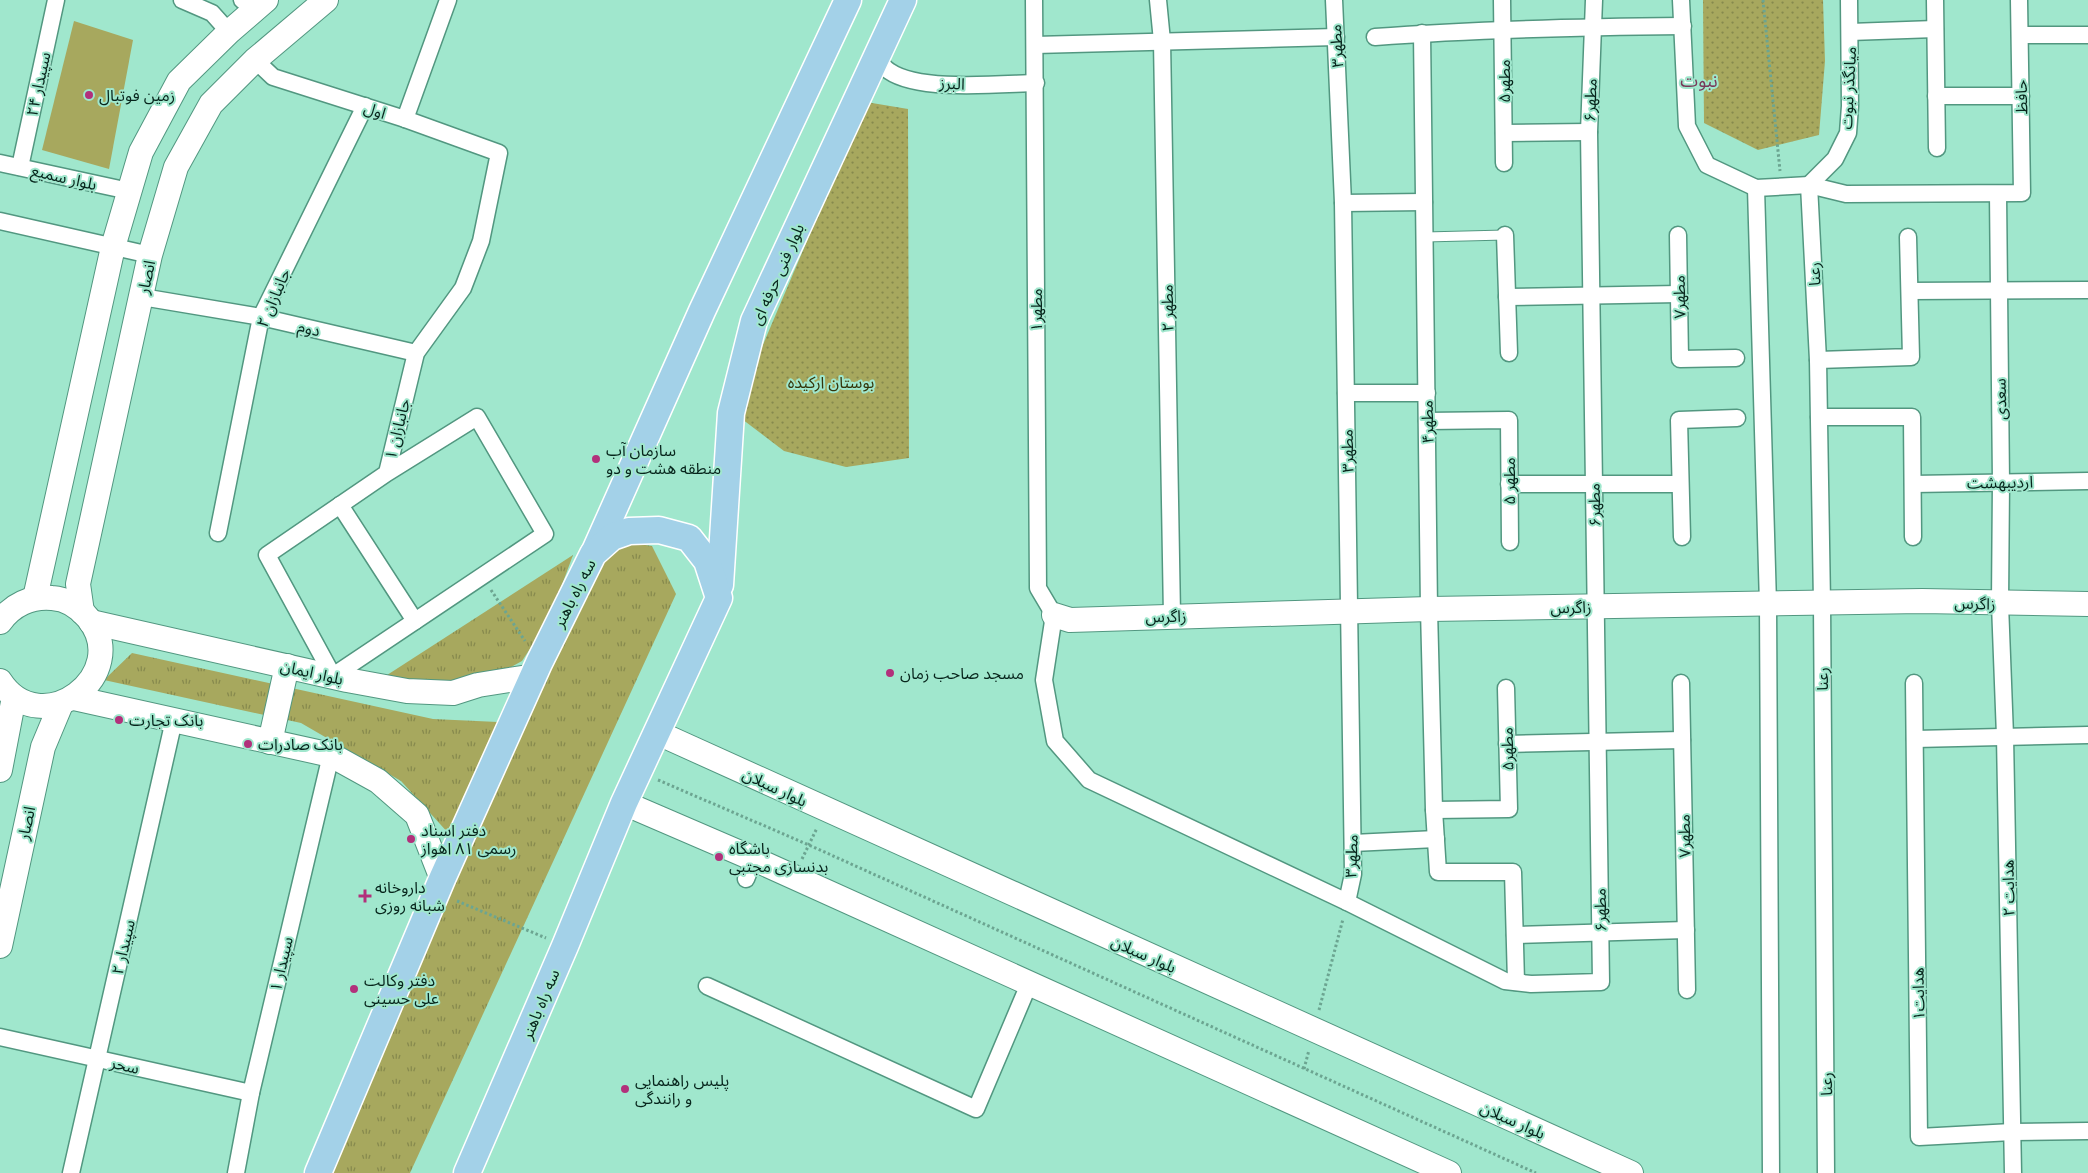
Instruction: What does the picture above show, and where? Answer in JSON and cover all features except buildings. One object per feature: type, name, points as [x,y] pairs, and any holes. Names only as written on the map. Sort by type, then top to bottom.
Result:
[{"type":"main road","points":[[593,554],[702,311],[848,0]]},
{"type":"main road","name":"بلوار فنی حرفه ای","points":[[719,598],[731,413],[754,321],[903,0]]},
{"type":"main road","name":"سه راه باهنر","points":[[318,1173],[440,886],[537,670],[593,554],[612,537],[629,531],[660,530],[689,538],[707,561],[719,598],[658,733],[638,771],[467,1173]]},
{"type":"street","name":"سپیدار ۲۴","points":[[20,167],[56,0]]},
{"type":"street","points":[[182,0],[212,13],[255,60]]},
{"type":"street","name":"انصار","points":[[0,946],[43,747],[68,701],[85,688],[93,677],[98,664],[100,650],[97,635],[87,617],[78,584],[150,255],[176,168],[211,104],[255,60],[326,0]]},
{"type":"street","points":[[406,119],[448,0]]},
{"type":"street","name":"مطهر۱","points":[[1034,0],[1038,588],[1054,615]]},
{"type":"street","name":"مطهر ۲","points":[[1158,0],[1162,41],[1172,616]]},
{"type":"street","name":"مطهر۳","points":[[1334,0],[1343,203],[1353,843],[1353,874],[1347,902]]},
{"type":"street","name":"مطهر۵","points":[[1502,0],[1504,162]]},
{"type":"street","name":"مطهر۶","points":[[1516,982],[1601,982],[1589,132],[1594,0]]},
{"type":"street","points":[[1681,0],[1687,126],[1707,165],[1756,188],[1809,185],[1846,194],[1998,194]]},
{"type":"street","name":"میانگذر نبوت","points":[[1809,185],[1835,159],[1848,132],[1850,106],[1849,0]]},
{"type":"street","points":[[1935,0],[1937,148]]},
{"type":"street","name":"حافظ","points":[[1998,194],[2022,193],[2019,0]]},
{"type":"street","points":[[0,622],[18,602],[113,246],[141,152],[179,80],[229,32],[254,3],[285,35]]},
{"type":"street","points":[[1375,37],[1503,30],[1683,26]]},
{"type":"street","points":[[1850,32],[1935,29]]},
{"type":"street","name":"مطهر۴","points":[[1422,34],[1429,609],[1434,810],[1438,872],[1512,872],[1515,935]]},
{"type":"street","points":[[2020,35],[2088,35]]},
{"type":"street","points":[[1034,45],[1336,37]]},
{"type":"street","name":"البرز","points":[[876,57],[890,71],[912,80],[956,85],[1036,83]]},
{"type":"street","name":"اول","points":[[255,60],[274,77],[406,119],[499,153]]},
{"type":"street","points":[[1936,96],[2021,96]]},
{"type":"street","name":"جانبازان ۲","points":[[218,533],[261,317],[365,106]]},
{"type":"street","points":[[1504,133],[1589,132]]},
{"type":"street","name":"جانبازان ۱","points":[[332,676],[267,555],[387,473],[416,353],[463,288],[481,241],[499,153]]},
{"type":"street","name":"بلوار سمیع","points":[[0,163],[129,192]]},
{"type":"street","name":"رعنا","points":[[1809,185],[1819,417],[1826,1173]]},
{"type":"street","points":[[1756,188],[1768,604],[1771,1173]]},
{"type":"street","name":"سعدی","points":[[1998,194],[2001,482],[2000,604]]},
{"type":"street","points":[[1343,203],[1424,202]]},
{"type":"street","points":[[0,222],[150,255]]},
{"type":"street","points":[[1505,235],[1509,353]]},
{"type":"street","name":"مطهر۷","points":[[1678,235],[1680,359],[1736,358]]},
{"type":"street","points":[[1818,360],[1911,357],[1908,237]]},
{"type":"street","points":[[1910,291],[2088,290]]},
{"type":"street","points":[[1507,296],[1679,294]]},
{"type":"street","name":"دوم","points":[[142,297],[261,317],[416,353]]},
{"type":"street","points":[[1346,393],[1427,393]]},
{"type":"street","points":[[1819,417],[1912,416],[1913,537]]},
{"type":"street","points":[[332,676],[545,534],[476,417],[387,473]]},
{"type":"street","points":[[1682,537],[1679,484],[1679,420],[1737,418]]},
{"type":"street","name":"مطهر ۵","points":[[1427,421],[1509,420],[1510,542]]},
{"type":"street","name":"اردیبهشت","points":[[1913,484],[2088,481]]},
{"type":"street","points":[[1509,484],[1679,484]]},
{"type":"street","points":[[340,505],[414,622]]},
{"type":"street","name":"بلوار ایمان","points":[[18,602],[58,598],[71,603],[87,617],[287,666],[407,691],[453,693],[537,670]]},
{"type":"street","name":"زاگرس","points":[[1054,615],[1070,620],[1429,609],[1922,601],[2000,604],[2088,604]]},
{"type":"street","name":"هدایت ۲","points":[[2000,604],[2005,736],[2013,1173]]},
{"type":"street","points":[[1054,615],[1044,680],[1055,742],[1089,780],[1347,902],[1505,981],[1516,982],[1515,935],[1686,930]]},
{"type":"street","points":[[270,742],[287,666]]},
{"type":"street","name":"مطهر۷","points":[[1681,683],[1687,990]]},
{"type":"street","name":"هدایت۱","points":[[1914,683],[1919,1136],[2088,1131]]},
{"type":"street","points":[[0,770],[5,688],[33,704],[47,706],[68,701],[174,720],[331,755],[378,781],[417,815],[440,886]]},
{"type":"street","name":"مطهر۵","points":[[1434,810],[1508,809],[1506,688]]},
{"type":"street","name":"سپیدار ۲","points":[[71,1173],[174,720]]},
{"type":"street","name":"بلوار سبلان","points":[[658,733],[1631,1173]]},
{"type":"street","points":[[1915,739],[2088,735]]},
{"type":"street","points":[[1507,744],[1682,740]]},
{"type":"street","name":"سپیدار ۱","points":[[236,1173],[251,1093],[331,755]]},
{"type":"street","points":[[624,803],[750,869],[794,877],[1449,1173]]},
{"type":"street","points":[[1353,843],[1436,840]]},
{"type":"street","points":[[707,986],[976,1109],[1029,984]]},
{"type":"street","name":"سحر","points":[[0,1037],[251,1093]]},
{"type":"lane","points":[[1425,237],[1505,235]]},
{"type":"path","points":[[1763,0],[1782,187]]},
{"type":"path","points":[[482,576],[537,670]]},
{"type":"path","points":[[638,771],[809,845],[1536,1173]]},
{"type":"path","points":[[794,877],[826,810]]},
{"type":"path","points":[[440,886],[565,946]]},
{"type":"path","points":[[1304,1068],[1347,902]]},
{"type":"green space","points":[[1703,0],[1823,0],[1825,61],[1819,135],[1758,150],[1704,123]]},
{"type":"green space","name":"زمین فوتبال","points":[[74,21],[133,40],[109,169],[42,150]]},
{"type":"green space","name":"بوستان ارکیده","points":[[866,102],[908,109],[909,458],[846,467],[784,451],[734,413]]},
{"type":"green space","points":[[626,542],[652,546],[676,594],[410,1173],[323,1173],[601,559]]},
{"type":"green space","points":[[573,555],[549,620],[522,661],[491,678],[454,687],[384,677]]},
{"type":"green space","points":[[132,653],[433,719],[498,722],[450,835],[401,781],[301,723],[104,680]]},
{"type":"place","name":"زمین فوتبال","points":[[89,95]]},
{"type":"place","name":"سازمان آب منطقه هشت و دو","points":[[596,459]]},
{"type":"place","name":"مسجد صاحب زمان","points":[[890,673]]},
{"type":"place","name":"بانک تجارت","points":[[119,720]]},
{"type":"place","name":"بانک صادرات","points":[[248,744]]},
{"type":"place","name":"دفتر اسناد رسمی ۸۱ اهواز","points":[[411,839]]},
{"type":"place","name":"باشگاه بدنسازی مجتبی","points":[[719,857]]},
{"type":"place","name":"داروخانه شبانه روزی","points":[[365,896]]},
{"type":"place","name":"دفتر وکالت علی حسینی","points":[[354,989]]},
{"type":"place","name":"پلیس راهنمایی و رانندگی","points":[[625,1089]]},
{"type":"district","name":"نبوت","points":[[1699,81]]}]
